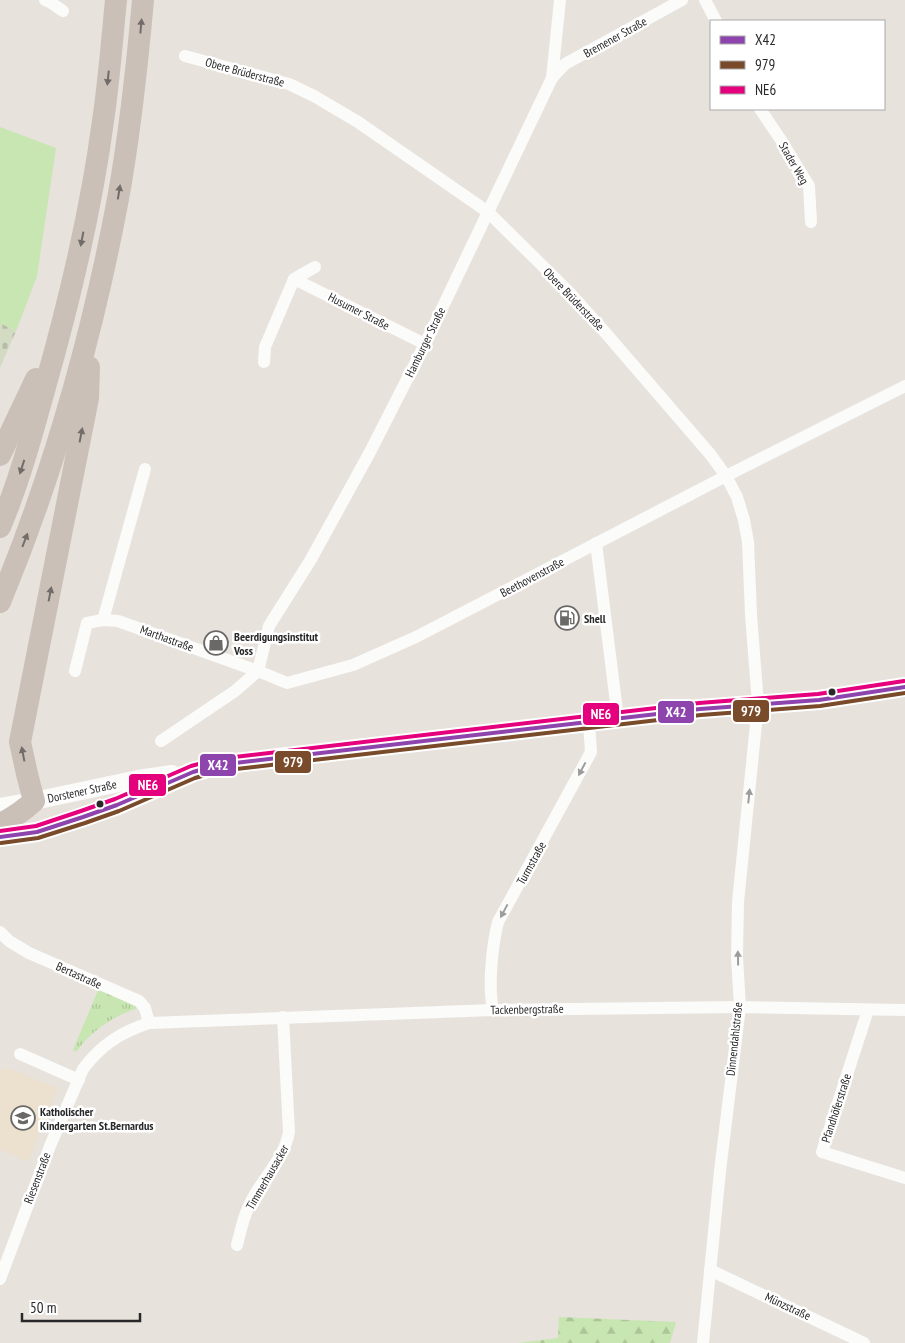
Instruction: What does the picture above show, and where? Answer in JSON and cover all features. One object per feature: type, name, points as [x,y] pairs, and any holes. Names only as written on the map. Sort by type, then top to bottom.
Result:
[{"type":"highway","points":[[0,527],[30,444],[64,319],[80,250],[103,120],[116,0]]},
{"type":"highway","points":[[0,602],[34,516],[74,390],[90,326],[118,197],[134,87],[143,0]]},
{"type":"highway","points":[[0,455],[64,319]]},
{"type":"highway","points":[[0,824],[22,812],[34,801],[20,742],[88,398],[90,326]]},
{"type":"main road","name":"Dorstener Straße","points":[[0,837],[37,832],[83,817],[117,805],[193,772],[218,765],[700,709],[819,700],[905,687]]},
{"type":"main road","name":"Dorstener Straße","points":[[0,807],[163,775],[193,772]]},
{"type":"street","points":[[45,0],[63,11]]},
{"type":"street","name":"Hamburger Straße","points":[[258,671],[269,626],[310,561],[370,452],[425,344],[552,78],[560,0]]},
{"type":"street","name":"Bremener Straße","points":[[552,78],[565,64],[682,0]]},
{"type":"street","points":[[705,0],[715,20]]},
{"type":"street","name":"Obere Brüderstraße","points":[[185,56],[289,84],[314,96],[358,122],[488,212],[590,315],[710,454],[738,497],[748,542],[751,615],[758,704]]},
{"type":"street","name":"Stader Weg","points":[[761,110],[809,186],[811,222]]},
{"type":"street","points":[[264,362],[265,347],[294,279],[315,267]]},
{"type":"street","name":"Husumer Straße","points":[[294,279],[425,344]]},
{"type":"street","name":"Beethovenstraße","points":[[258,671],[287,683],[353,665],[416,637],[726,476],[905,386]]},
{"type":"street","points":[[75,671],[87,623],[103,620],[144,469]]},
{"type":"street","points":[[596,543],[618,719]]},
{"type":"street","name":"Marthastraße","points":[[103,620],[118,621],[258,671]]},
{"type":"street","points":[[161,741],[236,691],[258,671]]},
{"type":"street","name":"Dinnendahlstraße","points":[[703,1343],[721,1161],[740,1007],[737,957],[738,902],[758,704]]},
{"type":"street","name":"Turmstraße","points":[[493,1010],[490,996],[494,938],[498,922],[591,752],[589,722]]},
{"type":"street","name":"Bertastraße","points":[[0,932],[9,941],[29,953],[139,1001],[145,1008],[150,1023]]},
{"type":"street","name":"Tackenbergstraße","points":[[150,1023],[493,1010],[740,1007],[905,1010]]},
{"type":"street","name":"Pfandhöferstraße","points":[[868,1010],[822,1152],[905,1178]]},
{"type":"street","name":"Timmerhausacker","points":[[237,1245],[247,1208],[273,1169],[288,1140],[283,1017]]},
{"type":"street","name":"Riesenstraße","points":[[0,1279],[50,1146],[83,1069],[92,1058],[115,1038],[131,1029],[150,1023]]},
{"type":"street","points":[[20,1054],[79,1080]]},
{"type":"street","name":"Münzstraße","points":[[710,1270],[864,1343]]},
{"type":"shaded area","name":"Katholischer Kindergarten St.Bernardus","points":[[7,1068],[58,1088],[28,1162],[0,1149],[0,1070]]},
{"type":"green space","points":[[0,127],[56,148],[37,276],[16,331],[0,323]]},
{"type":"green space","points":[[0,323],[16,331],[0,368]]},
{"type":"green space","points":[[99,988],[138,1008],[120,1015],[104,1025],[89,1037],[76,1052],[73,1050]]},
{"type":"green space","points":[[559,1317],[676,1322],[670,1343],[518,1343],[558,1338]]},
{"type":"transit line","name":"NE6","points":[[0,831],[36,826],[115,799],[191,766],[217,759],[699,703],[818,694],[904,681]]},
{"type":"transit line","name":"X42","points":[[0,837],[37,832],[83,817],[117,805],[193,772],[218,765],[700,709],[819,700],[905,687]]},
{"type":"transit line","name":"979","points":[[1,843],[38,838],[85,823],[119,811],[195,778],[219,771],[701,715],[820,706],[905,693]]},
{"type":"place","name":"Shell","points":[[567,618]]},
{"type":"place","name":"Beerdigungsinstitut Voss","points":[[216,643]]},
{"type":"place","name":"Katholischer Kindergarten St.Bernardus","points":[[23,1118]]}]
